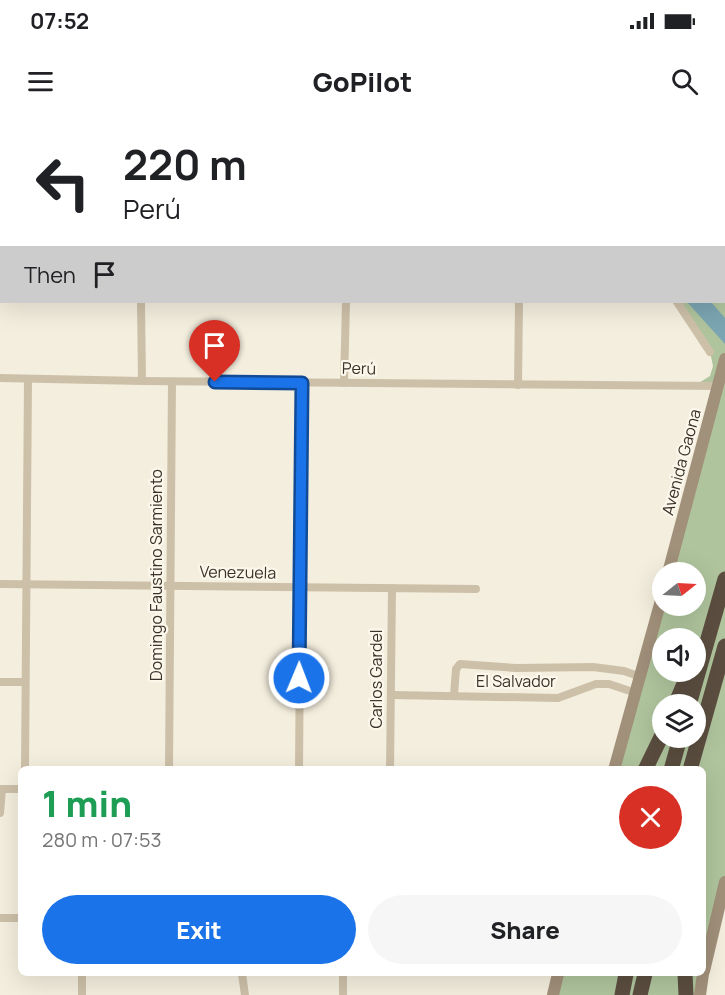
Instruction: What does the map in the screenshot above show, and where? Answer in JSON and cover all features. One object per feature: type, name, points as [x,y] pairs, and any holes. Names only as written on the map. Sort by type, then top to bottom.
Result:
[{"type":"highway","points":[[692,694],[725,579]]},
{"type":"highway","points":[[706,631],[718,602]]},
{"type":"highway","points":[[691,766],[725,646]]},
{"type":"highway","points":[[699,766],[708,705]]},
{"type":"highway","points":[[647,766],[656,748]]},
{"type":"highway","points":[[672,766],[677,748]]},
{"type":"highway","points":[[622,995],[626,976]]},
{"type":"highway","points":[[640,995],[645,976]]},
{"type":"highway","points":[[685,976],[687,995]]},
{"type":"street","points":[[141,303],[142,381]]},
{"type":"street","points":[[344,383],[346,303]]},
{"type":"street","points":[[518,385],[519,303]]},
{"type":"street","points":[[678,303],[710,352]]},
{"type":"street","name":"Avenida Gaona","points":[[671,562],[724,361]]},
{"type":"street","name":"Perú","points":[[0,378],[172,382],[719,387]]},
{"type":"street","points":[[25,766],[28,379]]},
{"type":"street","name":"Domingo Faustino Sarmiento","points":[[169,766],[172,382]]},
{"type":"street","points":[[299,766],[302,383]]},
{"type":"street","name":"Venezuela","points":[[0,584],[476,589]]},
{"type":"street","name":"Carlos Gardel","points":[[390,766],[392,588]]},
{"type":"street","points":[[615,766],[657,616]]},
{"type":"street","points":[[454,695],[456,669],[460,664],[516,668],[593,667],[624,671],[641,678]]},
{"type":"street","points":[[0,682],[25,682]]},
{"type":"street","name":"El Salvador","points":[[392,694],[558,698],[596,684],[609,684],[636,693]]},
{"type":"street","points":[[0,813],[1,789],[18,789]]},
{"type":"street","points":[[706,960],[725,882]]},
{"type":"street","points":[[0,918],[18,918]]},
{"type":"street","points":[[82,976],[82,995]]},
{"type":"street","points":[[242,976],[245,995]]},
{"type":"street","points":[[343,976],[343,995]]},
{"type":"street","points":[[553,995],[558,976]]},
{"type":"street","points":[[700,995],[702,976]]},
{"type":"green space","points":[[678,303],[725,303],[725,882],[706,963],[706,766],[615,766],[652,643],[652,682],[706,682],[706,628],[656,628],[660,616],[706,616],[706,562],[671,562],[719,387],[694,386],[710,376],[713,366],[710,352]]},
{"type":"green space","points":[[558,976],[703,976],[700,995],[553,995]]},
{"type":"water","points":[[688,303],[712,303],[725,318],[725,344]]},
{"type":"route","points":[[215,382],[302,383],[299,678]]}]
